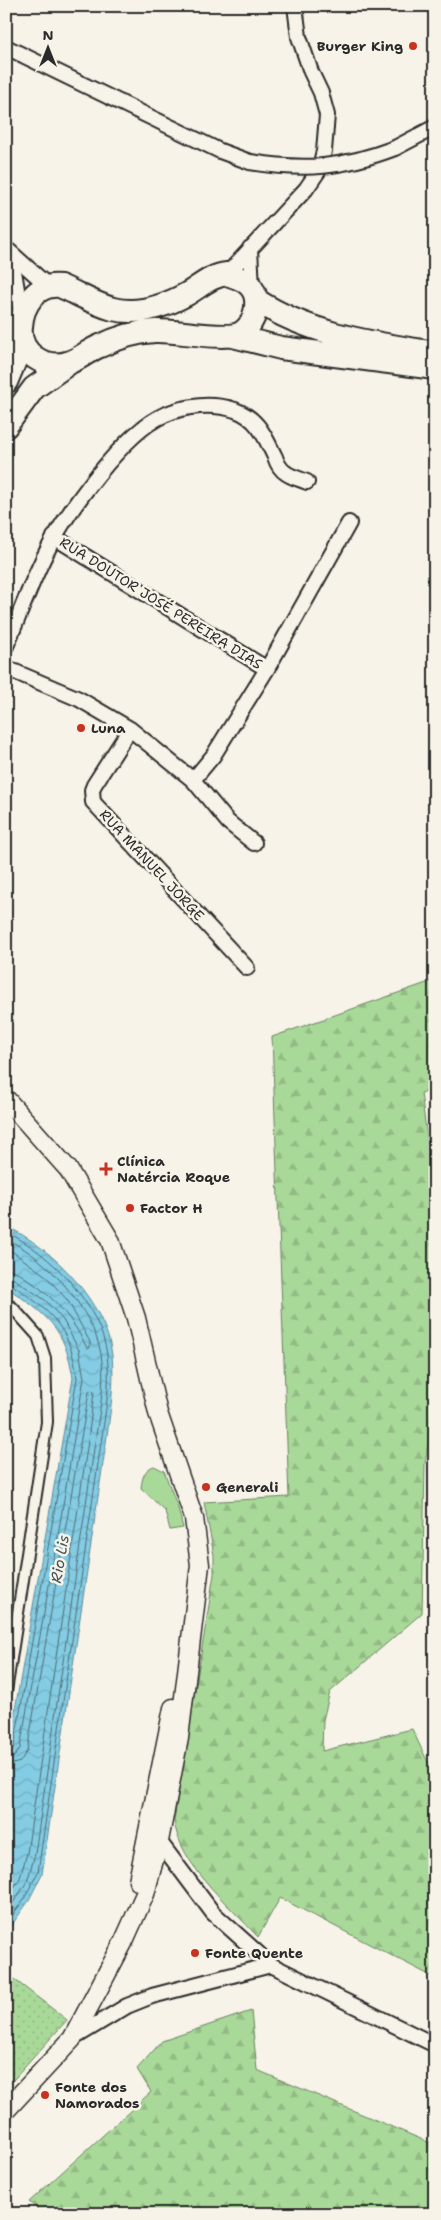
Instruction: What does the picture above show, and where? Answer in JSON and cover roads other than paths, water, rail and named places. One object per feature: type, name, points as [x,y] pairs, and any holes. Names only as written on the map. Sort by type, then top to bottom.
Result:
[{"type":"main road","points":[[6,382],[22,344],[21,320],[35,294],[48,286],[60,286],[114,309],[142,310],[168,304],[206,280],[217,275],[227,274],[246,282],[254,294],[294,322],[323,332],[360,341],[435,352]]},
{"type":"main road","points":[[233,336],[243,332],[250,325],[254,294]]},
{"type":"main road","points":[[6,426],[34,388],[69,363],[100,346],[134,334],[173,331],[233,336],[281,348],[435,368]]},
{"type":"main road","points":[[22,344],[28,353],[36,359],[54,364],[69,363]]},
{"type":"street","points":[[227,274],[306,189],[318,170],[324,151],[327,115],[321,93],[311,72],[299,37],[295,6]]},
{"type":"street","points":[[6,47],[220,150],[250,162],[301,168],[328,167],[369,157],[395,148],[435,127]]},
{"type":"street","points":[[250,248],[254,294]]},
{"type":"street","points":[[8,250],[48,286]]},
{"type":"street","points":[[8,250],[21,320]]},
{"type":"street","points":[[6,646],[54,537],[89,486],[120,450],[162,415],[176,410],[212,406],[224,407],[246,415],[254,420],[261,429],[276,460],[286,473],[307,482]]},
{"type":"street","points":[[193,780],[213,756],[267,669],[349,523]]},
{"type":"street","name":"RUA DOUTOR JOSÉ PEREIRA DIAS","points":[[54,537],[267,669]]},
{"type":"street","points":[[6,668],[79,699],[130,728],[193,780],[228,822],[254,843]]},
{"type":"street","name":"RUA MANUEL JORGE","points":[[130,728],[94,785],[92,790],[93,802],[247,968]]},
{"type":"street","points":[[6,1099],[68,1169],[110,1240],[136,1318],[158,1413],[194,1518],[197,1532],[200,1578],[189,1642],[167,1732],[153,1836],[132,1921],[72,2039],[6,2110]]},
{"type":"street","points":[[6,1304],[12,1307],[38,1336],[45,1358],[47,1422],[6,1692]]},
{"type":"street","points":[[153,1836],[214,1912],[271,1965],[435,2044]]},
{"type":"street","points":[[72,2039],[127,2006],[152,1996],[271,1965]]},
{"type":"water","name":"Rio Lis","points":[[6,1226],[42,1248],[59,1263],[88,1297],[100,1316],[108,1335],[112,1355],[113,1377],[106,1443],[42,1874],[28,1902],[6,1933],[6,1761],[73,1378],[65,1346],[52,1324],[33,1306],[6,1287]]},
{"type":"place","name":"Burger King","points":[[413,46]]},
{"type":"place","name":"Luna","points":[[81,728]]},
{"type":"place","name":"Clínica Natércia Roque","points":[[106,1169]]},
{"type":"place","name":"Factor H","points":[[130,1208]]},
{"type":"place","name":"Generali","points":[[206,1487]]},
{"type":"place","name":"Fonte Quente","points":[[195,1953]]},
{"type":"place","name":"Fonte dos Namorados","points":[[45,2095]]}]
